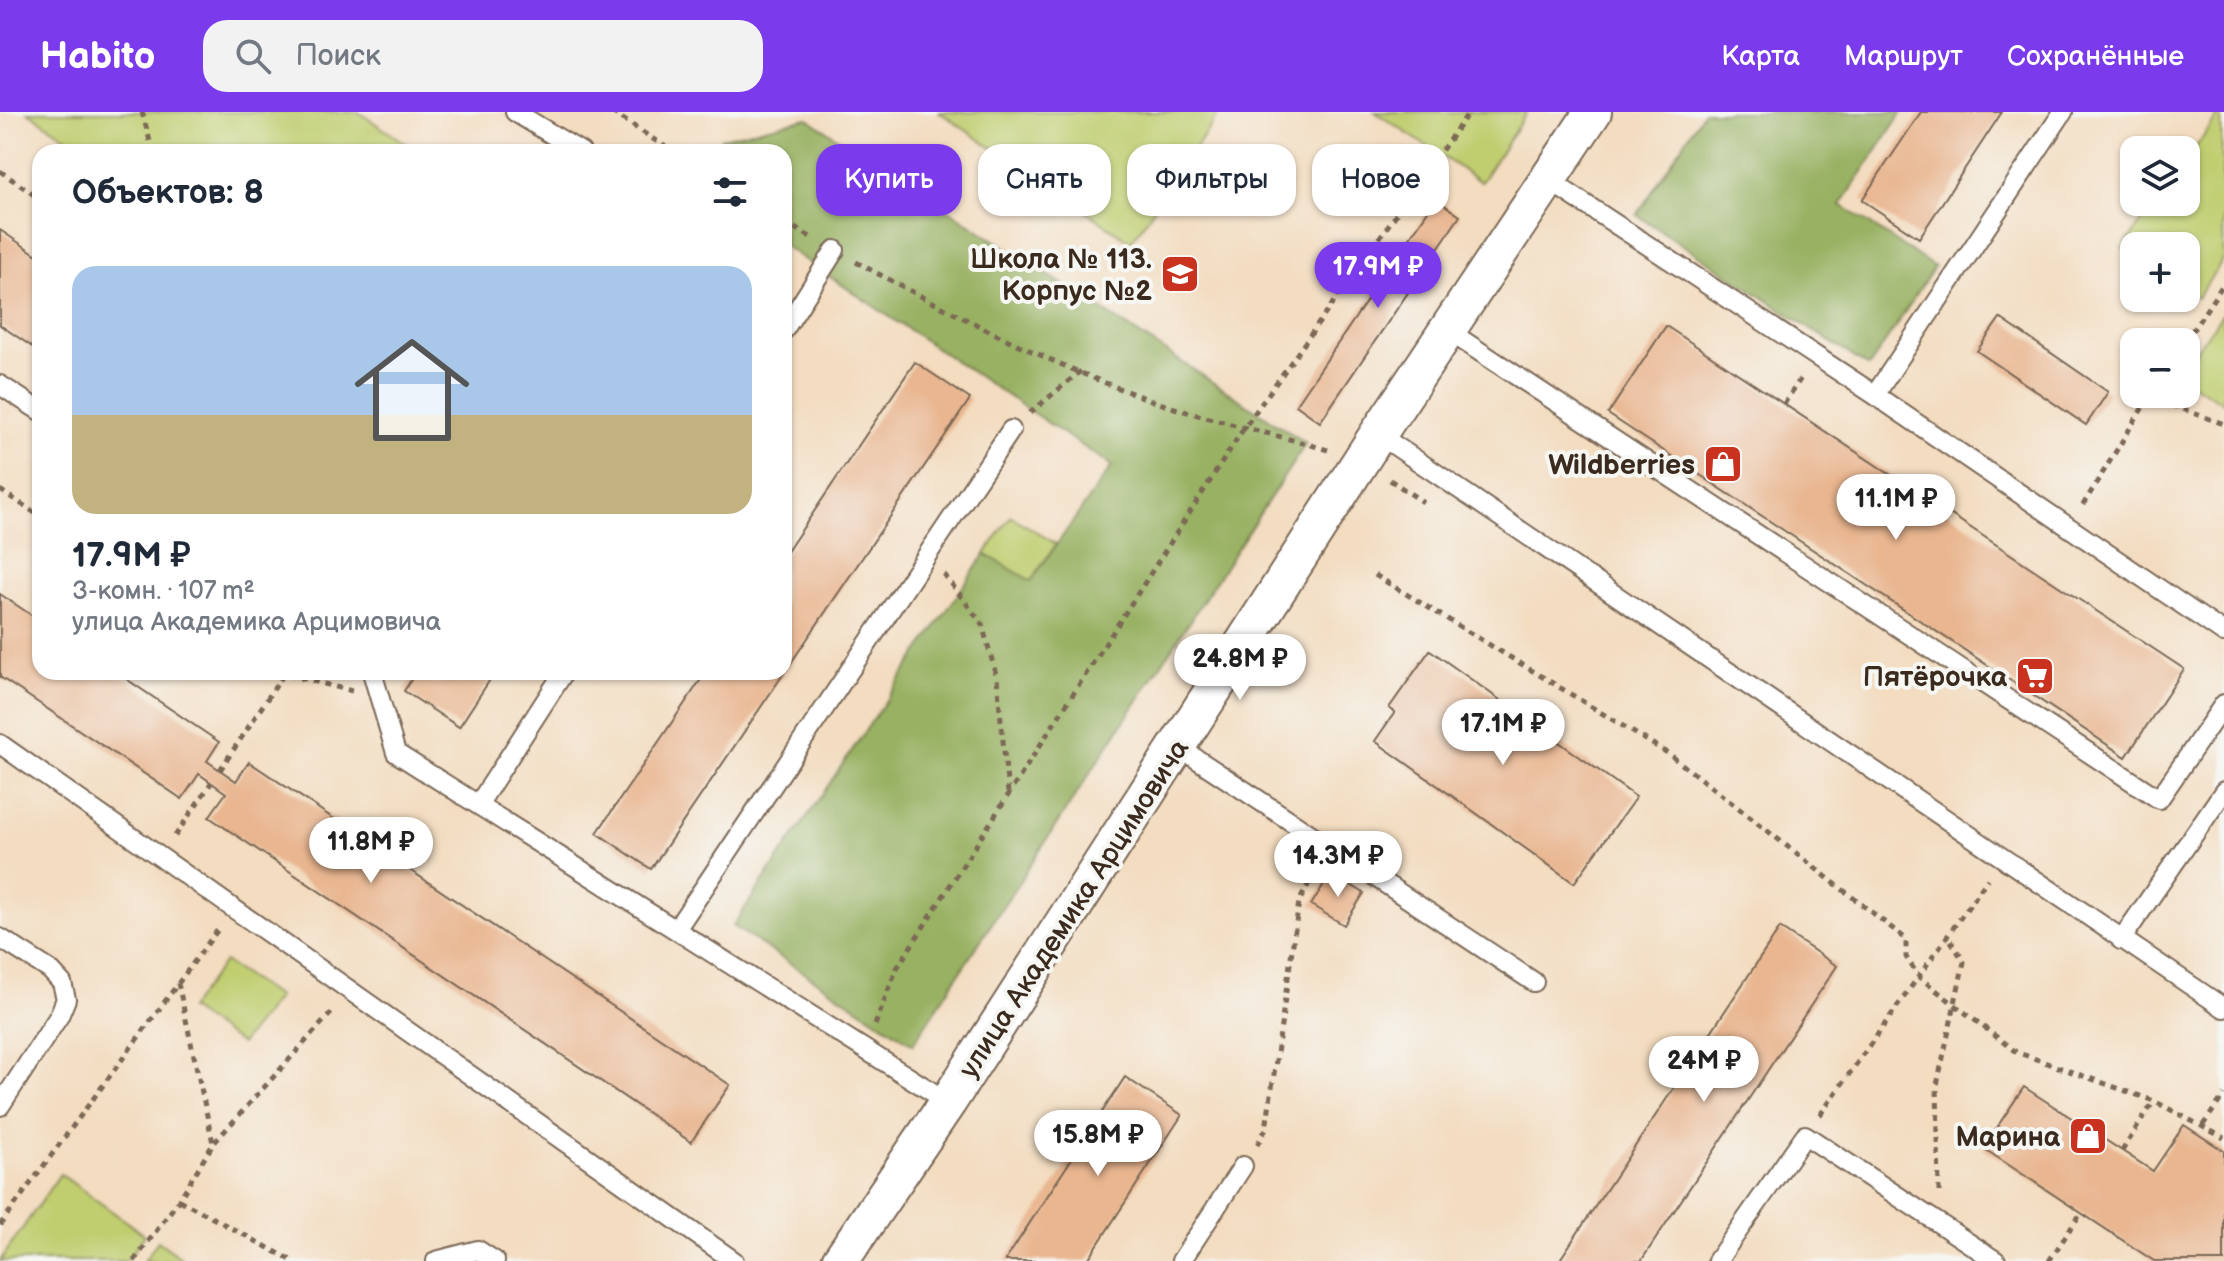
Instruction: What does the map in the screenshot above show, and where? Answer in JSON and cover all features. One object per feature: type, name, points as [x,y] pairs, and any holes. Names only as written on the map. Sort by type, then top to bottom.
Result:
[{"type":"street","name":"улица Академика Арцимовича","points":[[840,1261],[948,1102],[1369,447],[1593,112]]},
{"type":"lane","points":[[515,112],[568,144]]},
{"type":"lane","points":[[1875,395],[2063,112]]},
{"type":"lane","points":[[1547,179],[1875,395],[2224,633]]},
{"type":"lane","points":[[792,317],[835,250]]},
{"type":"lane","points":[[1447,330],[2159,799],[2224,704]]},
{"type":"lane","points":[[0,385],[32,406]]},
{"type":"lane","points":[[677,928],[1011,430]]},
{"type":"lane","points":[[1369,447],[2002,859],[2224,1008]]},
{"type":"lane","points":[[374,680],[396,753],[948,1102]]},
{"type":"lane","points":[[478,805],[559,680]]},
{"type":"lane","points":[[0,744],[734,1261]]},
{"type":"lane","points":[[1177,746],[1534,982]]},
{"type":"lane","points":[[2121,940],[2224,791]]},
{"type":"lane","points":[[0,938],[50,970],[62,983],[66,999],[59,1016],[0,1106]]},
{"type":"lane","points":[[1717,1261],[1805,1135],[1996,1261]]},
{"type":"lane","points":[[1181,1261],[1243,1166]]},
{"type":"lane","points":[[436,1261],[478,1250],[495,1261]]},
{"type":"path","points":[[142,112],[151,144]]},
{"type":"path","points":[[612,112],[661,144]]},
{"type":"path","points":[[866,1049],[897,968],[1008,794],[1244,428],[1469,112]]},
{"type":"path","points":[[0,171],[32,193]]},
{"type":"path","points":[[792,226],[934,303],[1166,405],[1244,428],[1369,447],[1423,502]]},
{"type":"path","points":[[2194,328],[2224,283]]},
{"type":"path","points":[[1011,430],[1082,370]]},
{"type":"path","points":[[2070,526],[2142,408]]},
{"type":"path","points":[[2183,408],[2224,424]]},
{"type":"path","points":[[0,490],[32,511]]},
{"type":"path","points":[[898,598],[943,572],[982,624],[997,678],[1008,794]]},
{"type":"path","points":[[1375,575],[1669,754],[1906,939],[1906,957],[1919,977],[1955,1001],[2016,1052],[2154,1101],[2224,1138]]},
{"type":"path","points":[[220,770],[278,680]]},
{"type":"path","points":[[309,680],[380,698]]},
{"type":"path","points":[[161,857],[211,783]]},
{"type":"path","points":[[1243,1166],[1266,1129],[1299,902],[1329,846]]},
{"type":"path","points":[[1805,1135],[2002,859]]},
{"type":"path","points":[[0,1225],[234,908]]},
{"type":"path","points":[[1940,1224],[1937,1085],[1964,962],[1948,936]]},
{"type":"path","points":[[178,983],[213,1144]]},
{"type":"path","points":[[134,1261],[179,1200],[213,1144],[352,990]]},
{"type":"path","points":[[2203,1125],[2224,1095]]},
{"type":"path","points":[[2122,1151],[2154,1101]]},
{"type":"path","points":[[179,1200],[293,1261]]},
{"type":"path","points":[[2049,1261],[2081,1213]]},
{"type":"green space","points":[[28,112],[358,112],[407,144],[76,144]]},
{"type":"green space","points":[[939,112],[1220,112],[1198,144],[1127,144],[1127,216],[1149,216],[1131,242],[1093,216],[1111,216],[1111,144],[986,144]]},
{"type":"green space","points":[[1375,112],[1527,112],[1481,182],[1449,161],[1449,144],[1423,144]]},
{"type":"green space","points":[[1704,112],[1902,112],[1841,205],[1934,267],[1869,367],[1637,215]]},
{"type":"green space","points":[[2221,112],[2224,259],[2200,294],[2200,232],[2134,232],[2146,216],[2200,216],[2200,141]]},
{"type":"green space","points":[[807,118],[847,144],[816,144],[816,216],[957,216],[1306,443],[913,1044],[733,926],[985,554],[1031,581],[1112,466],[792,251],[792,144],[718,144],[722,138]]},
{"type":"green space","points":[[2224,312],[2224,403],[2200,388],[2200,345]]},
{"type":"green space","points":[[1011,516],[1056,544],[1031,581],[985,554]]},
{"type":"green space","points":[[224,962],[278,997],[241,1044],[189,1009]]},
{"type":"green space","points":[[60,1174],[145,1235],[126,1261],[0,1261]]},
{"type":"green space","points":[[158,1241],[185,1261],[144,1261]]},
{"type":"building","points":[[1921,112],[2002,112],[1919,238],[1862,200]]},
{"type":"building","points":[[1449,208],[1460,216],[1320,422],[1296,405],[1424,216],[1449,216]]},
{"type":"building","points":[[0,230],[32,252],[32,347],[0,325]]},
{"type":"building","points":[[2000,318],[2108,392],[2086,425],[1977,351]]},
{"type":"building","points":[[1666,326],[2184,669],[2126,757],[1608,414]]},
{"type":"building","points":[[915,362],[970,399],[792,661],[792,544]]},
{"type":"building","points":[[0,594],[32,616],[32,680],[128,680],[219,742],[207,761],[236,781],[249,762],[730,1085],[691,1142],[209,817],[226,793],[199,774],[182,799],[0,677]]},
{"type":"building","points":[[1430,650],[1636,797],[1574,883],[1375,741],[1395,712],[1389,708]]},
{"type":"building","points":[[411,680],[490,680],[459,727],[404,691]]},
{"type":"building","points":[[701,680],[779,680],[651,869],[597,833]]},
{"type":"building","points":[[1331,873],[1364,893],[1344,925],[1311,905]]},
{"type":"building","points":[[1780,928],[1837,966],[1641,1261],[1559,1261]]},
{"type":"building","points":[[1125,1077],[1182,1115],[1087,1261],[1005,1261]]},
{"type":"building","points":[[2024,1087],[2153,1171],[2184,1125],[2224,1151],[2224,1261],[2154,1261],[1983,1148]]},
{"type":"place","name":"Школа № 113. Корпус №2","points":[[1180,274]]},
{"type":"place","name":"Wildberries","points":[[1723,464]]},
{"type":"place","name":"Пятёрочка","points":[[2035,676]]},
{"type":"place","name":"Марина","points":[[2088,1136]]}]
